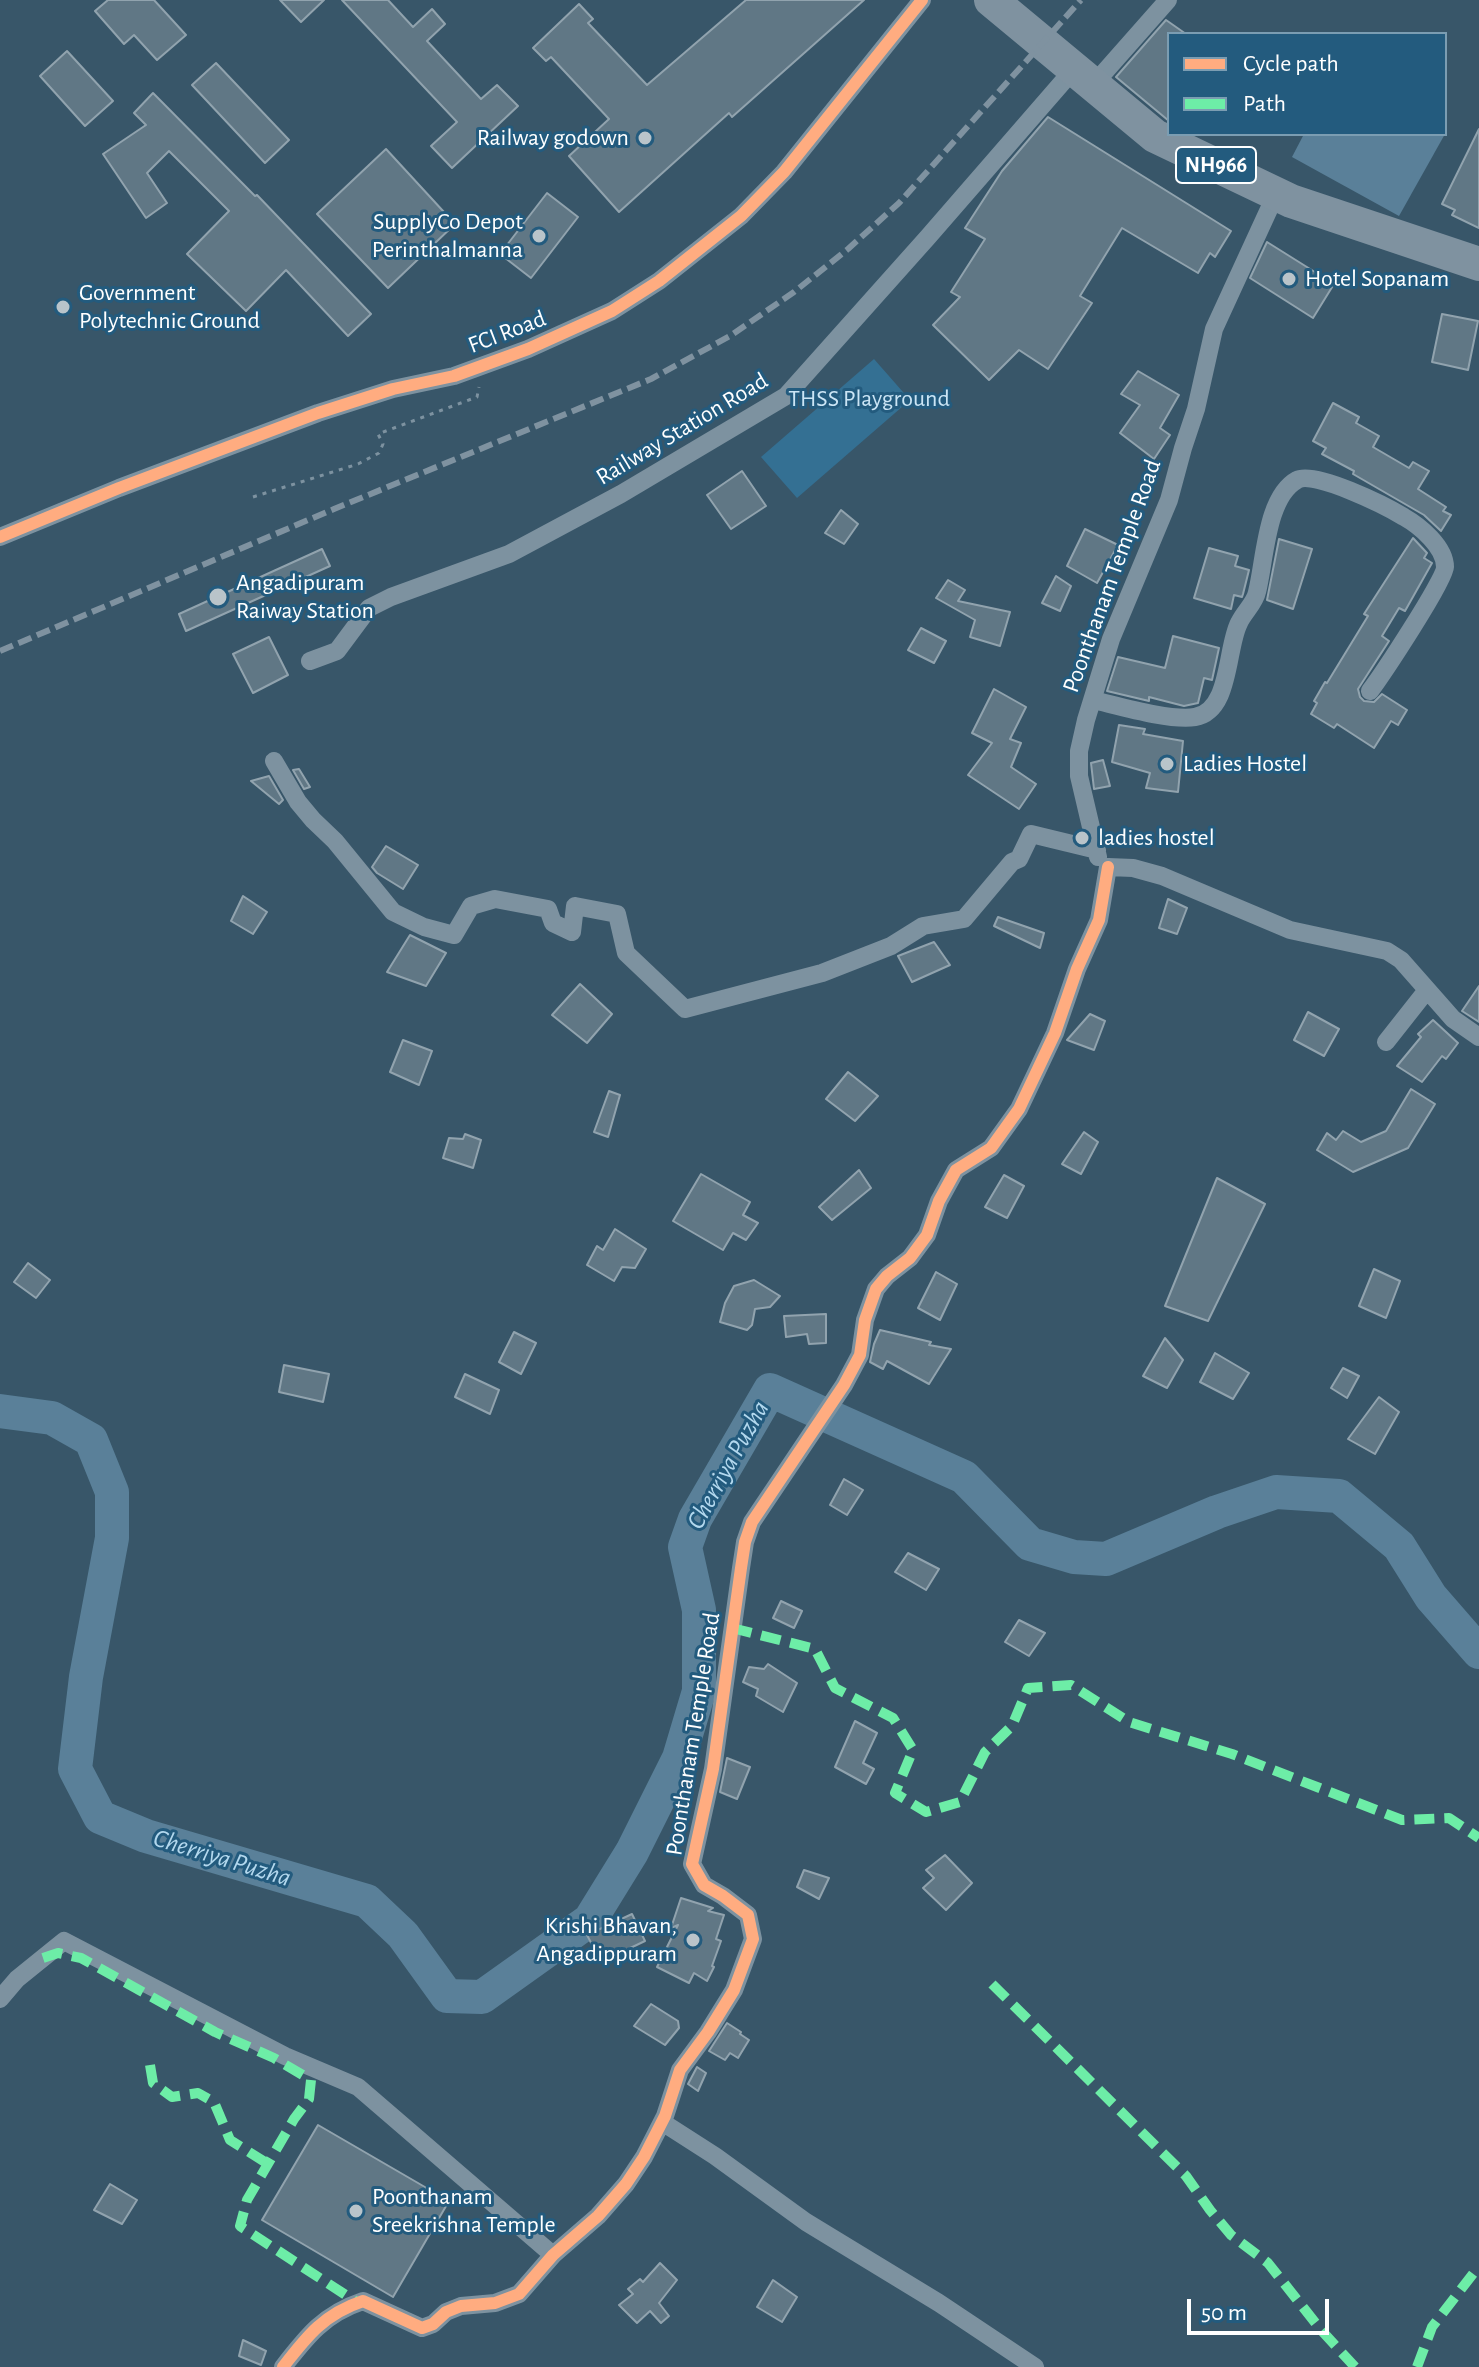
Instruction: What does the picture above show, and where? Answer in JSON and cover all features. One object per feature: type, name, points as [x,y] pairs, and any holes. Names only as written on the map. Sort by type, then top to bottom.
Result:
[{"type":"highway","name":"NH966","points":[[991,0],[1155,136],[1291,201],[1479,264]]},
{"type":"street","name":"FCI Road","points":[[0,537],[119,488],[318,413],[393,389],[454,376],[528,349],[612,311],[659,281],[741,216],[784,172],[922,0]]},
{"type":"street","name":"Railway Station Road","points":[[310,661],[337,651],[369,608],[509,554],[621,494],[786,396],[928,237],[1083,77],[1168,0]]},
{"type":"street","name":"Poonthanam Temple Road","points":[[283,2367],[307,2335],[344,2308],[363,2301],[422,2328],[461,2306],[495,2303],[519,2294],[553,2255],[598,2216],[626,2184],[662,2122],[680,2070],[734,1990],[753,1939],[748,1915],[704,1885],[692,1864],[713,1769],[745,1542],[752,1522],[844,1385],[860,1355],[865,1320],[876,1289],[910,1258],[927,1235],[939,1201],[956,1170],[991,1148],[1019,1109],[1055,1033],[1077,969],[1099,920],[1108,867],[1100,862],[1097,850],[1079,776],[1079,751],[1111,639],[1169,500],[1196,409],[1214,329],[1276,194]]},
{"type":"street","points":[[1093,700],[1179,717],[1197,717],[1208,711],[1226,681],[1238,623],[1256,596],[1265,544],[1280,500],[1299,478],[1314,477],[1359,494],[1406,518],[1429,537],[1441,552],[1444,562],[1445,571],[1438,584],[1370,691]]},
{"type":"street","points":[[274,761],[298,802],[335,841],[393,912],[424,927],[454,935],[471,906],[495,899],[548,909],[553,923],[572,932],[575,906],[617,914],[626,953],[685,1009],[822,973],[891,946],[923,926],[964,919],[1012,862],[1019,859],[1031,834],[1097,850]]},
{"type":"street","points":[[1108,867],[1133,868],[1162,876],[1290,930],[1387,951],[1401,960],[1453,1019],[1479,1037]]},
{"type":"street","points":[[1386,1042],[1427,990]]},
{"type":"street","points":[[0,1999],[17,1979],[64,1941],[285,2056],[358,2087],[553,2255]]},
{"type":"street","points":[[662,2122],[806,2222],[939,2303],[1035,2367]]},
{"type":"path","points":[[253,497],[358,464],[379,453],[383,444],[378,434],[477,397],[479,379],[476,367]]},
{"type":"green space","name":"THSS Playground","points":[[874,359],[910,400],[797,498],[761,457]]},
{"type":"shaded area","points":[[1303,136],[1444,136],[1399,216],[1292,157]]},
{"type":"building","points":[[108,0],[154,0],[186,35],[157,60],[134,35],[124,44],[95,11]]},
{"type":"building","points":[[280,0],[324,0],[301,22]]},
{"type":"building","points":[[342,0],[388,0],[413,27],[432,9],[445,24],[427,41],[481,99],[497,85],[518,106],[452,168],[431,146],[457,122]]},
{"type":"building","points":[[746,0],[864,0],[732,117],[729,113],[619,212],[569,156],[609,119],[551,57],[546,61],[533,48],[579,4],[593,19],[588,23],[647,85]]},
{"type":"building","points":[[1166,20],[1183,32],[1167,32],[1167,119],[1116,77]]},
{"type":"building","points":[[67,51],[113,101],[85,126],[40,76]]},
{"type":"building","points":[[216,63],[289,140],[265,163],[192,85]]},
{"type":"building","points":[[153,93],[257,195],[371,314],[348,336],[286,270],[246,311],[187,254],[229,211],[169,151],[147,173],[167,203],[146,218],[103,154],[146,125],[134,113]]},
{"type":"building","points":[[1048,117],[1231,231],[1215,257],[1210,253],[1198,273],[1122,228],[1080,296],[1092,303],[1048,369],[1019,350],[989,380],[933,325],[960,297],[951,292],[985,239],[965,228],[1002,171]]},
{"type":"building","points":[[1479,129],[1479,228],[1452,215],[1455,210],[1442,204]]},
{"type":"building","points":[[386,149],[455,224],[388,288],[317,214]]},
{"type":"building","name":"SupplyCo Depot Perinthalmanna","points":[[547,193],[578,217],[531,278],[500,254]]},
{"type":"building","name":"Hotel Sopanam","points":[[1267,242],[1334,284],[1313,318],[1250,278]]},
{"type":"building","points":[[1442,314],[1478,321],[1468,370],[1432,362]]},
{"type":"building","points":[[1138,371],[1179,395],[1160,428],[1170,435],[1154,459],[1120,433],[1140,405],[1121,394]]},
{"type":"building","points":[[1333,403],[1359,417],[1356,423],[1379,436],[1373,447],[1409,468],[1413,462],[1429,471],[1418,489],[1446,507],[1443,511],[1451,515],[1441,531],[1424,515],[1322,454],[1326,448],[1313,441]]},
{"type":"building","points":[[742,471],[766,506],[731,529],[707,495]]},
{"type":"building","points":[[841,510],[858,524],[844,544],[825,533]]},
{"type":"building","points":[[1085,529],[1118,545],[1097,583],[1067,566]]},
{"type":"building","points":[[1413,538],[1427,553],[1424,558],[1432,563],[1405,611],[1399,608],[1382,636],[1389,641],[1358,689],[1364,701],[1374,702],[1382,694],[1407,710],[1398,725],[1391,721],[1374,748],[1337,724],[1334,728],[1311,714],[1317,703],[1314,701],[1325,682],[1368,616],[1364,614]]},
{"type":"building","points":[[1279,539],[1312,549],[1293,609],[1267,600]]},
{"type":"building","points":[[1209,548],[1238,556],[1235,566],[1249,570],[1242,597],[1234,595],[1231,609],[1194,598]]},
{"type":"building","points":[[322,549],[330,566],[186,631],[179,614]]},
{"type":"building","points":[[1056,576],[1071,586],[1060,611],[1042,603]]},
{"type":"building","points":[[948,580],[965,590],[958,601],[1010,612],[1000,646],[970,637],[975,620],[936,598]]},
{"type":"building","points":[[921,628],[946,641],[934,663],[908,650]]},
{"type":"building","points":[[1173,636],[1219,648],[1212,680],[1204,678],[1198,703],[1184,706],[1107,691],[1118,657],[1165,668]]},
{"type":"building","points":[[269,637],[288,675],[253,693],[233,654]]},
{"type":"building","points":[[994,689],[1026,707],[1010,739],[1021,743],[1011,767],[1036,784],[1019,809],[968,775],[992,743],[972,733]]},
{"type":"building","points":[[1119,725],[1145,729],[1143,734],[1183,741],[1178,792],[1146,788],[1150,773],[1112,762]]},
{"type":"building","points":[[1103,760],[1110,786],[1094,789],[1091,763]]},
{"type":"building","points":[[299,769],[310,787],[304,789],[293,770]]},
{"type":"building","points":[[269,776],[283,800],[279,804],[251,781]]},
{"type":"building","points":[[386,846],[418,865],[403,889],[372,867]]},
{"type":"building","points":[[243,896],[267,912],[253,934],[231,921]]},
{"type":"building","points":[[1168,899],[1187,908],[1177,934],[1159,928]]},
{"type":"building","points":[[998,917],[1044,933],[1040,948],[994,926]]},
{"type":"building","points":[[410,935],[446,953],[426,986],[387,972]]},
{"type":"building","points":[[934,942],[950,965],[912,982],[898,956]]},
{"type":"building","points":[[580,984],[612,1014],[587,1043],[552,1015]]},
{"type":"building","points":[[1479,986],[1479,1022],[1462,1011]]},
{"type":"building","points":[[1308,1012],[1339,1029],[1324,1056],[1294,1040]]},
{"type":"building","points":[[1090,1014],[1105,1021],[1094,1050],[1067,1040]]},
{"type":"building","points":[[1433,1020],[1458,1043],[1446,1059],[1442,1056],[1422,1082],[1397,1066],[1421,1037],[1418,1034]]},
{"type":"building","points":[[403,1040],[432,1051],[419,1085],[390,1072]]},
{"type":"building","points":[[848,1072],[878,1096],[855,1121],[826,1099]]},
{"type":"building","points":[[1411,1089],[1435,1104],[1408,1148],[1353,1172],[1317,1150],[1327,1133],[1336,1140],[1343,1131],[1361,1142],[1386,1131]]},
{"type":"building","points":[[609,1091],[620,1095],[608,1137],[594,1132]]},
{"type":"building","points":[[1084,1132],[1098,1142],[1081,1174],[1062,1164]]},
{"type":"building","points":[[465,1134],[481,1140],[473,1168],[443,1158],[449,1138],[463,1139]]},
{"type":"building","points":[[859,1170],[871,1188],[832,1220],[819,1207]]},
{"type":"building","points":[[701,1174],[750,1202],[743,1215],[758,1223],[746,1240],[733,1233],[723,1250],[673,1221]]},
{"type":"building","points":[[1004,1175],[1024,1186],[1007,1218],[985,1207]]},
{"type":"building","points":[[1217,1178],[1265,1204],[1208,1321],[1165,1306]]},
{"type":"building","points":[[615,1229],[646,1249],[635,1268],[622,1267],[614,1281],[587,1265],[597,1246],[603,1250]]},
{"type":"building","points":[[28,1263],[50,1280],[36,1298],[14,1282]]},
{"type":"building","points":[[1374,1269],[1400,1281],[1386,1318],[1359,1306]]},
{"type":"building","points":[[936,1272],[957,1284],[940,1320],[918,1308]]},
{"type":"building","points":[[754,1280],[780,1296],[770,1307],[755,1309],[752,1325],[747,1330],[720,1322],[734,1286]]},
{"type":"building","points":[[826,1314],[826,1343],[809,1344],[807,1334],[786,1337],[784,1316]]},
{"type":"building","points":[[880,1330],[951,1349],[929,1384],[887,1361],[883,1369],[870,1362]]},
{"type":"building","points":[[514,1332],[536,1343],[521,1374],[499,1362]]},
{"type":"building","points":[[1165,1338],[1183,1360],[1167,1388],[1143,1376]]},
{"type":"building","points":[[1215,1353],[1249,1373],[1233,1399],[1200,1382]]},
{"type":"building","points":[[284,1365],[329,1374],[323,1402],[279,1392]]},
{"type":"building","points":[[1343,1368],[1359,1376],[1347,1398],[1331,1388]]},
{"type":"building","points":[[465,1374],[499,1390],[490,1414],[455,1397]]},
{"type":"building","points":[[1379,1397],[1399,1412],[1375,1454],[1348,1439]]},
{"type":"building","points":[[844,1479],[863,1490],[847,1515],[830,1505]]},
{"type":"building","points":[[908,1553],[939,1569],[926,1590],[895,1572]]},
{"type":"building","points":[[781,1601],[802,1611],[794,1628],[773,1618]]},
{"type":"building","points":[[1019,1620],[1045,1633],[1029,1656],[1005,1642]]},
{"type":"building","points":[[768,1664],[797,1683],[783,1712],[756,1696],[758,1689],[743,1682],[749,1667],[764,1669]]},
{"type":"building","points":[[855,1721],[877,1733],[863,1763],[874,1769],[866,1784],[835,1767]]},
{"type":"building","points":[[727,1758],[750,1767],[737,1799],[720,1792]]},
{"type":"building","points":[[945,1855],[972,1883],[946,1910],[923,1888],[934,1878],[926,1870]]},
{"type":"building","points":[[804,1870],[829,1878],[819,1899],[797,1887]]},
{"type":"building","points":[[681,1898],[713,1908],[708,1911],[724,1915],[716,1939],[721,1941],[707,1981],[694,1973],[689,1983],[657,1967],[678,1925],[671,1928]]},
{"type":"building","points":[[632,1914],[645,1941],[601,1962],[587,1935]]},
{"type":"building","points":[[651,2004],[678,2021],[679,2028],[665,2045],[634,2026]]},
{"type":"building","points":[[727,2023],[749,2040],[738,2058],[730,2053],[725,2060],[709,2051]]},
{"type":"building","points":[[697,2067],[706,2073],[698,2091],[688,2084]]},
{"type":"building","name":"Poonthanam Sreekrishna Temple","points":[[318,2125],[449,2201],[393,2297],[262,2220]]},
{"type":"building","points":[[110,2184],[137,2200],[122,2224],[94,2210]]},
{"type":"building","points":[[660,2263],[677,2280],[659,2303],[669,2316],[661,2323],[650,2311],[637,2323],[619,2305],[633,2294],[628,2289],[640,2279],[643,2282]]},
{"type":"building","points":[[773,2280],[797,2297],[782,2322],[757,2307]]},
{"type":"building","points":[[243,2340],[266,2351],[261,2365],[239,2356]]},
{"type":"waterway","name":"Cherriya Puzha","points":[[0,1411],[52,1418],[91,1440],[112,1492],[112,1538],[86,1677],[75,1769],[100,1817],[146,1836],[367,1901],[403,1935],[447,1996],[482,1997],[590,1920],[632,1852],[679,1758],[699,1691],[699,1610],[685,1547],[695,1519],[770,1390],[964,1477],[1030,1544],[1074,1557],[1106,1559],[1217,1512],[1276,1492],[1339,1496],[1399,1546],[1431,1597],[1479,1652]]},
{"type":"railway","points":[[0,651],[651,379],[730,336],[794,292],[899,203],[1081,0]]},
{"type":"marked path","points":[[732,1628],[815,1649],[835,1688],[893,1718],[913,1750],[895,1793],[926,1812],[960,1802],[985,1752],[1012,1726],[1028,1688],[1071,1685],[1129,1722],[1232,1754],[1402,1820],[1449,1818],[1479,1838]]},
{"type":"marked path","points":[[43,1958],[58,1953],[81,1958],[215,2032],[274,2058],[311,2080],[309,2099],[247,2200],[240,2226],[358,2303]]},
{"type":"marked path","points":[[992,1984],[1186,2176],[1231,2235],[1268,2263],[1355,2367]]},
{"type":"marked path","points":[[150,2065],[153,2083],[172,2097],[198,2093],[214,2102],[230,2140],[268,2164]]},
{"type":"marked path","points":[[1417,2367],[1432,2327],[1479,2266]]},
{"type":"cycle path","points":[[0,537],[119,488],[318,413],[393,389],[454,376],[528,349],[612,311],[659,281],[741,216],[784,172],[922,0]]},
{"type":"cycle path","points":[[283,2367],[317,2327],[337,2312],[363,2301],[422,2328],[461,2306],[495,2303],[519,2294],[553,2255],[598,2216],[626,2184],[644,2157],[665,2116],[680,2070],[734,1990],[753,1939],[748,1915],[704,1885],[692,1864],[713,1769],[745,1542],[752,1522],[844,1385],[860,1355],[865,1320],[876,1289],[910,1258],[927,1235],[939,1201],[956,1170],[991,1148],[1019,1109],[1055,1033],[1077,969],[1099,920],[1108,867]]},
{"type":"place","name":"Railway godown","points":[[645,138]]},
{"type":"place","name":"SupplyCo Depot Perinthalmanna","points":[[539,236]]},
{"type":"place","name":"Hotel Sopanam","points":[[1289,279]]},
{"type":"place","name":"Government Polytechnic Ground","points":[[63,307]]},
{"type":"place","name":"Angadipuram Raiway Station","points":[[218,597]]},
{"type":"place","name":"Ladies Hostel","points":[[1167,764]]},
{"type":"place","name":"ladies hostel","points":[[1082,838]]},
{"type":"place","name":"Krishi Bhavan, Angadippuram","points":[[693,1940]]},
{"type":"place","name":"Poonthanam Sreekrishna Temple","points":[[356,2211]]}]
